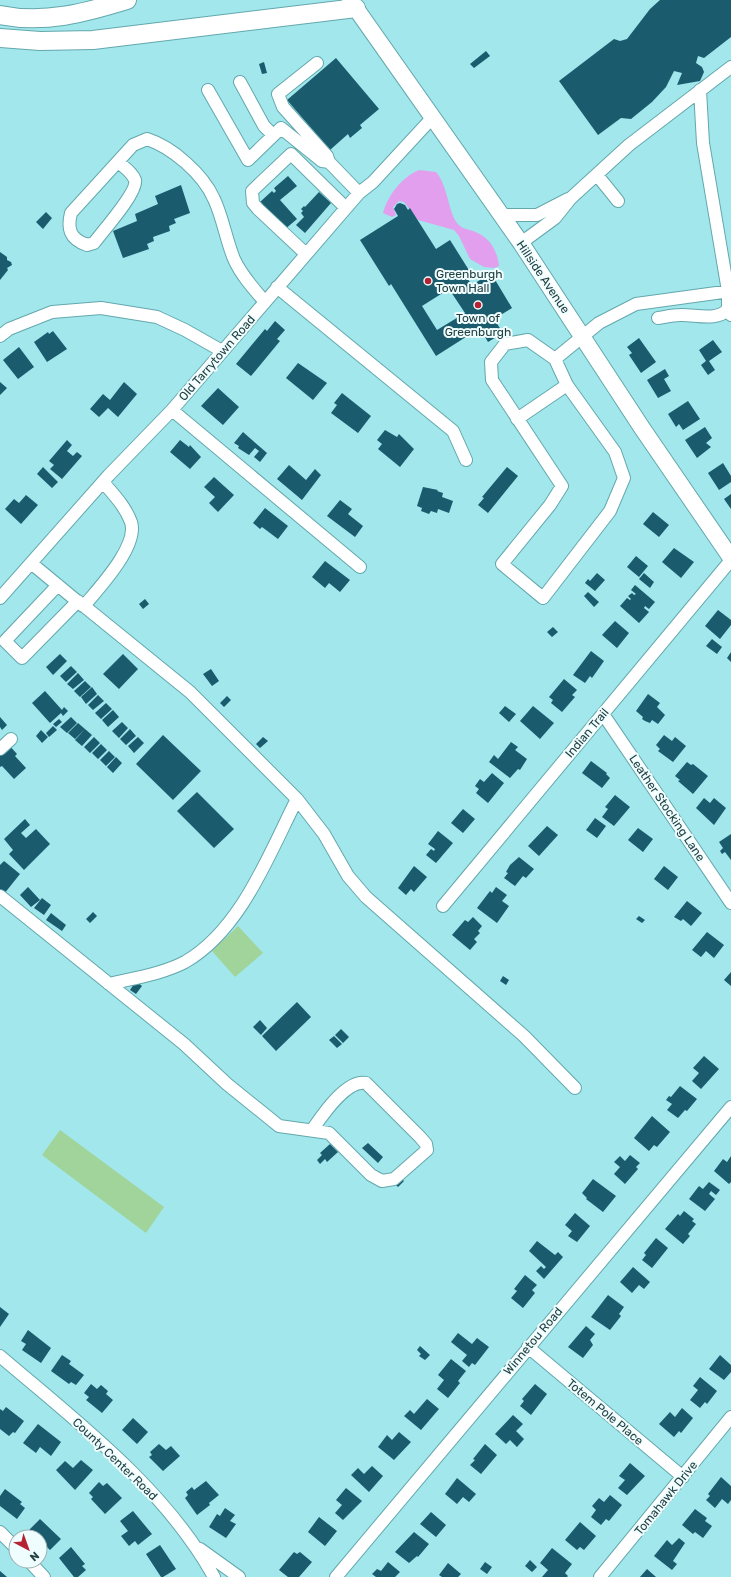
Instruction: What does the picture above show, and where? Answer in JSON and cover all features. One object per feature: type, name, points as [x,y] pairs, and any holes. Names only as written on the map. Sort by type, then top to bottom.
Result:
[{"type":"highway","points":[[0,15],[28,18],[63,17],[127,0]]},
{"type":"highway","points":[[0,38],[40,41],[93,40],[353,4]]},
{"type":"main road","name":"Hillside Avenue","points":[[353,4],[502,215],[642,428],[731,559]]},
{"type":"street","points":[[317,62],[278,94],[283,107],[327,156],[329,162],[359,193]]},
{"type":"street","points":[[521,243],[555,218],[571,198],[629,145],[731,67]]},
{"type":"street","points":[[240,82],[264,126],[273,135]]},
{"type":"street","points":[[208,90],[248,160],[281,128],[322,160],[329,162]]},
{"type":"street","points":[[658,318],[679,315],[715,316],[729,312],[730,291],[703,143],[700,90]]},
{"type":"street","name":"Old Tarrytown Road","points":[[0,598],[103,482],[172,410],[359,193],[373,182],[433,117]]},
{"type":"street","points":[[118,162],[130,172],[135,180],[135,187],[94,243],[87,245],[80,243],[72,236],[68,224],[71,213],[133,144],[147,139],[159,142],[186,162],[205,185],[214,199],[235,261],[265,302]]},
{"type":"street","points":[[306,254],[258,209],[253,203],[252,191],[291,154],[346,208]]},
{"type":"street","points":[[597,175],[618,201]]},
{"type":"street","points":[[502,215],[537,215],[571,198]]},
{"type":"street","points":[[277,287],[453,431],[466,460]]},
{"type":"street","points":[[554,359],[599,323],[636,304],[730,291]]},
{"type":"street","points":[[0,336],[9,329],[52,312],[101,308],[157,317],[185,330],[222,352]]},
{"type":"street","points":[[528,340],[554,359],[567,385],[615,452],[624,478],[610,511],[543,598],[502,564],[550,504],[562,486],[492,380],[491,362],[505,344],[528,340]]},
{"type":"street","points":[[517,419],[567,385]]},
{"type":"street","points":[[172,410],[360,567]]},
{"type":"street","points":[[58,585],[5,641],[22,658],[108,578],[129,546],[132,524],[121,502],[103,482]]},
{"type":"street","name":"Indian Trail","points":[[443,906],[731,559]]},
{"type":"street","points":[[32,563],[190,692],[297,799],[324,834],[348,876],[366,897],[524,1036],[575,1088]]},
{"type":"street","name":"Leather Stocking Lane","points":[[603,714],[731,903]]},
{"type":"street","points":[[0,749],[11,739]]},
{"type":"street","points":[[109,984],[154,973],[184,962],[218,937],[245,900],[297,799]]},
{"type":"street","points":[[0,896],[184,1044],[227,1084],[279,1126],[329,1133],[371,1175],[382,1181],[394,1179],[427,1150],[426,1144],[420,1137],[366,1083],[354,1083],[342,1093],[312,1130]]},
{"type":"street","name":"Winnetou Road","points":[[336,1577],[731,1107]]},
{"type":"street","name":"Totem Pole Place","points":[[528,1347],[683,1477]]},
{"type":"street","name":"County Center Road","points":[[0,1356],[73,1418],[162,1504],[194,1545],[214,1577]]},
{"type":"street","name":"Tomahawk Drive","points":[[600,1577],[731,1418]]},
{"type":"street","points":[[0,1532],[8,1540]]},
{"type":"street","points":[[194,1545],[239,1577]]},
{"type":"street","points":[[37,1569],[44,1577]]},
{"type":"green space","points":[[238,926],[263,953],[235,977],[212,951]]},
{"type":"green space","points":[[60,1130],[164,1207],[146,1233],[42,1155]]},
{"type":"shaded area","points":[[419,170],[436,172],[446,191],[454,218],[457,223],[463,228],[473,231],[488,240],[494,249],[499,266],[494,268],[484,267],[470,259],[459,236],[454,230],[418,220],[404,202],[399,201],[393,207],[396,215],[392,217],[383,213],[388,200],[396,187],[407,177]]},
{"type":"building","points":[[660,0],[731,0],[731,37],[704,58],[698,56],[696,63],[702,67],[704,72],[700,81],[677,85],[682,73],[674,71],[666,87],[652,102],[631,119],[621,118],[598,135],[559,81],[614,39],[620,41],[627,39],[650,9]]},
{"type":"building","points":[[486,51],[490,56],[474,68],[470,64]]},
{"type":"building","points":[[336,58],[379,109],[360,125],[362,128],[350,138],[348,134],[330,150],[287,100]]},
{"type":"building","points":[[264,62],[267,73],[262,74],[259,64]]},
{"type":"building","points":[[288,176],[297,186],[280,200],[297,219],[284,230],[260,202],[272,191],[274,193],[276,191],[274,188]]},
{"type":"building","points":[[181,185],[190,213],[174,219],[176,223],[169,226],[170,231],[153,237],[154,241],[147,244],[149,249],[123,258],[113,231],[137,221],[135,214],[158,204],[155,196]]},
{"type":"building","points":[[319,192],[331,203],[305,233],[296,225],[304,217],[301,213],[303,211],[301,209],[304,206],[305,207]]},
{"type":"building","name":"Greenburgh Town Hall","points":[[400,203],[405,205],[408,210],[410,208],[436,249],[450,240],[472,275],[467,278],[472,285],[491,273],[512,308],[494,319],[503,333],[488,342],[480,328],[436,356],[391,284],[389,286],[360,240],[398,216],[394,209],[397,204]],"holes":[[[449,289],[465,313],[437,330],[422,306]]]},
{"type":"building","points":[[46,212],[52,218],[43,229],[36,222]]},
{"type":"building","points":[[0,252],[7,257],[7,260],[11,262],[12,265],[7,268],[8,270],[0,280]]},
{"type":"building","points":[[275,321],[285,330],[277,339],[280,341],[251,376],[236,364],[265,329],[267,331]]},
{"type":"building","points":[[53,331],[67,349],[47,362],[34,342],[48,332],[49,334]]},
{"type":"building","points":[[639,338],[656,362],[641,373],[629,355],[632,353],[627,347]]},
{"type":"building","points":[[713,340],[722,352],[709,361],[715,370],[708,375],[701,365],[706,361],[699,350]]},
{"type":"building","points":[[19,347],[34,367],[18,379],[3,360]]},
{"type":"building","points":[[298,363],[327,383],[313,400],[286,378]]},
{"type":"building","points":[[665,369],[669,376],[664,379],[671,391],[658,398],[647,380]]},
{"type":"building","points":[[0,382],[7,388],[0,395]]},
{"type":"building","points":[[124,382],[137,394],[118,417],[108,408],[99,417],[90,409],[103,394],[110,400]]},
{"type":"building","points":[[218,388],[239,407],[223,425],[201,406]]},
{"type":"building","points":[[342,393],[371,416],[358,433],[331,413],[337,405],[334,403]]},
{"type":"building","points":[[688,401],[700,419],[683,430],[679,424],[676,427],[668,414]]},
{"type":"building","points":[[705,427],[712,438],[706,443],[711,447],[697,458],[685,440]]},
{"type":"building","points":[[385,430],[397,437],[399,434],[414,449],[400,467],[378,449],[382,444],[377,440]]},
{"type":"building","points":[[243,432],[267,453],[260,462],[254,457],[259,451],[255,448],[249,455],[238,448],[239,446],[234,443]]},
{"type":"building","points":[[67,440],[72,445],[67,451],[73,456],[77,452],[82,456],[62,479],[50,469],[54,465],[49,461]]},
{"type":"building","points":[[180,440],[189,447],[190,445],[201,457],[190,469],[170,452]]},
{"type":"building","points":[[723,463],[731,476],[731,482],[719,490],[708,473]]},
{"type":"building","points":[[289,465],[306,480],[315,469],[321,475],[302,500],[277,479]]},
{"type":"building","points":[[43,467],[58,482],[52,488],[37,474]]},
{"type":"building","points":[[507,467],[518,476],[488,513],[478,505],[484,498],[482,497]]},
{"type":"building","points":[[214,477],[234,495],[218,512],[209,503],[215,497],[204,487]]},
{"type":"building","points":[[423,487],[438,490],[437,491],[443,493],[442,497],[453,501],[449,513],[438,509],[437,513],[431,511],[429,514],[421,511],[422,508],[417,506]]},
{"type":"building","points":[[731,494],[731,509],[724,499]]},
{"type":"building","points":[[26,495],[38,505],[21,524],[5,509],[14,499],[19,503]]},
{"type":"building","points":[[340,500],[352,509],[348,514],[363,526],[355,537],[327,516]]},
{"type":"building","points":[[265,508],[288,526],[278,539],[262,527],[260,529],[253,523]]},
{"type":"building","points":[[653,512],[669,525],[659,537],[643,524]]},
{"type":"building","points":[[674,548],[694,562],[681,578],[662,562]]},
{"type":"building","points":[[636,556],[648,566],[639,577],[627,567]]},
{"type":"building","points":[[325,561],[350,580],[340,592],[329,583],[325,588],[312,577]]},
{"type":"building","points":[[597,573],[605,580],[595,591],[585,583],[588,579],[590,581]]},
{"type":"building","points":[[644,573],[654,582],[650,588],[639,579]]},
{"type":"building","points":[[635,585],[655,602],[649,609],[645,606],[644,608],[649,612],[639,623],[620,606],[627,598],[630,600],[631,599],[628,596],[632,593],[634,595],[636,594],[631,590]]},
{"type":"building","points":[[588,592],[599,602],[594,607],[584,596]]},
{"type":"building","points":[[145,599],[149,604],[143,609],[139,604]]},
{"type":"building","points":[[718,610],[731,620],[731,625],[720,639],[705,626]]},
{"type":"building","points":[[615,621],[629,633],[617,648],[602,635]]},
{"type":"building","points":[[553,627],[558,632],[552,637],[547,632]]},
{"type":"building","points":[[712,639],[722,647],[717,654],[706,646]]},
{"type":"building","points":[[591,651],[604,661],[592,678],[590,676],[585,683],[573,675]]},
{"type":"building","points":[[731,652],[731,662],[727,658]]},
{"type":"building","points":[[60,654],[67,661],[53,675],[46,667]]},
{"type":"building","points":[[123,654],[138,669],[119,689],[103,674]]},
{"type":"building","points":[[71,666],[77,672],[66,682],[60,676]]},
{"type":"building","points":[[211,669],[219,681],[212,686],[203,674]]},
{"type":"building","points":[[78,673],[84,680],[73,689],[67,684]]},
{"type":"building","points":[[564,679],[577,690],[572,695],[575,697],[562,712],[551,703],[553,700],[549,697]]},
{"type":"building","points":[[85,681],[91,687],[80,697],[74,691]]},
{"type":"building","points":[[92,687],[97,694],[86,704],[81,697]]},
{"type":"building","points":[[45,691],[62,710],[64,707],[68,711],[63,716],[61,713],[50,723],[32,703]]},
{"type":"building","points":[[648,694],[660,703],[657,707],[665,715],[658,724],[652,720],[650,723],[645,721],[636,711]]},
{"type":"building","points":[[98,695],[104,701],[93,710],[88,705]]},
{"type":"building","points":[[227,696],[231,700],[224,707],[220,703]]},
{"type":"building","points":[[106,703],[112,709],[101,719],[95,713]]},
{"type":"building","points":[[505,706],[516,714],[509,722],[499,713]]},
{"type":"building","points":[[533,706],[554,723],[540,739],[520,721]]},
{"type":"building","points":[[113,710],[119,717],[108,727],[102,720]]},
{"type":"building","points":[[0,717],[7,725],[2,730],[0,727]]},
{"type":"building","points":[[71,717],[77,723],[67,733],[60,727]]},
{"type":"building","points":[[59,719],[62,722],[56,727],[53,724]]},
{"type":"building","points":[[122,722],[128,728],[119,738],[112,731]]},
{"type":"building","points":[[78,723],[85,729],[75,739],[68,733]]},
{"type":"building","points":[[53,726],[57,730],[49,737],[46,733]]},
{"type":"building","points":[[85,729],[92,735],[82,746],[75,740]]},
{"type":"building","points":[[130,729],[136,736],[126,745],[120,739]]},
{"type":"building","points":[[41,730],[48,737],[42,743],[36,736]]},
{"type":"building","points":[[163,735],[201,771],[173,800],[136,764]]},
{"type":"building","points":[[664,735],[672,741],[675,737],[686,746],[673,762],[658,751],[660,749],[656,745]]},
{"type":"building","points":[[94,737],[100,743],[90,753],[84,747]]},
{"type":"building","points":[[138,737],[144,743],[134,753],[128,746]]},
{"type":"building","points":[[263,737],[268,741],[260,748],[256,744]]},
{"type":"building","points":[[511,742],[518,747],[515,750],[527,759],[520,770],[518,769],[510,778],[489,762],[494,755],[498,759]]},
{"type":"building","points":[[8,744],[17,754],[15,756],[26,768],[14,779],[2,766],[0,767],[0,751]]},
{"type":"building","points":[[101,744],[107,750],[98,759],[92,753]]},
{"type":"building","points":[[109,751],[115,757],[106,766],[100,760]]},
{"type":"building","points":[[116,757],[122,763],[113,773],[107,767]]},
{"type":"building","points":[[591,761],[607,773],[606,774],[610,778],[602,788],[582,773]]},
{"type":"building","points":[[687,762],[691,765],[693,764],[708,776],[693,794],[678,781],[680,780],[675,776]]},
{"type":"building","points":[[492,773],[504,783],[488,803],[476,793],[479,789],[475,786],[480,779],[484,782]]},
{"type":"building","points":[[197,792],[234,829],[214,848],[177,811]]},
{"type":"building","points":[[615,795],[630,807],[614,826],[602,817],[608,809],[605,807]]},
{"type":"building","points":[[704,798],[710,803],[714,798],[726,808],[714,825],[696,808]]},
{"type":"building","points":[[463,809],[475,819],[463,833],[451,823]]},
{"type":"building","points":[[595,818],[606,826],[597,838],[586,830]]},
{"type":"building","points":[[25,819],[30,825],[21,833],[26,838],[36,829],[50,844],[24,870],[9,854],[13,850],[4,839]]},
{"type":"building","points":[[547,826],[558,835],[539,856],[528,846]]},
{"type":"building","points":[[638,828],[653,839],[643,852],[628,840]]},
{"type":"building","points":[[438,831],[453,843],[436,863],[426,855],[431,849],[434,851],[435,849],[428,844]]},
{"type":"building","points":[[731,834],[731,860],[725,852],[722,854],[720,851],[723,848],[719,842]]},
{"type":"building","points":[[519,857],[534,869],[526,878],[523,876],[515,886],[504,878],[508,873],[506,872],[510,865]]},
{"type":"building","points":[[4,861],[20,874],[4,894],[0,891],[0,865]]},
{"type":"building","points":[[414,866],[427,877],[414,892],[411,889],[406,895],[398,888]]},
{"type":"building","points":[[664,866],[678,877],[668,890],[654,879]]},
{"type":"building","points":[[28,887],[40,900],[31,907],[20,895]]},
{"type":"building","points":[[496,887],[507,895],[502,901],[509,906],[497,923],[477,908],[490,891],[492,893]]},
{"type":"building","points":[[42,898],[51,905],[44,915],[34,908]]},
{"type":"building","points":[[687,901],[702,913],[691,926],[683,919],[681,921],[674,917]]},
{"type":"building","points":[[93,912],[97,916],[90,923],[86,919]]},
{"type":"building","points":[[51,913],[66,925],[62,931],[46,920]]},
{"type":"building","points":[[639,916],[645,920],[642,923],[636,919]]},
{"type":"building","points":[[473,917],[482,926],[478,931],[480,933],[474,939],[477,942],[470,950],[452,935],[465,920],[468,922]]},
{"type":"building","points":[[707,932],[724,945],[714,958],[706,951],[701,957],[692,950]]},
{"type":"building","points":[[731,972],[731,986],[724,980]]},
{"type":"building","points":[[503,976],[509,980],[506,985],[500,981]]},
{"type":"building","points":[[136,981],[142,986],[136,994],[130,990]]},
{"type":"building","points":[[297,1002],[311,1017],[276,1051],[262,1036]]},
{"type":"building","points":[[260,1020],[267,1028],[261,1035],[253,1027]]},
{"type":"building","points":[[341,1029],[349,1037],[343,1043],[335,1035]]},
{"type":"building","points":[[334,1036],[342,1044],[337,1048],[329,1040]]},
{"type":"building","points":[[704,1056],[719,1069],[701,1089],[692,1081],[699,1073],[693,1068]]},
{"type":"building","points":[[680,1086],[697,1099],[687,1111],[685,1110],[678,1118],[667,1110],[672,1104],[666,1100],[669,1096],[671,1097]]},
{"type":"building","points":[[652,1116],[670,1132],[657,1147],[654,1145],[649,1151],[634,1138]]},
{"type":"building","points":[[368,1143],[383,1157],[378,1163],[362,1148]]},
{"type":"building","points":[[330,1144],[338,1152],[327,1162],[325,1159],[320,1164],[317,1160],[322,1155],[320,1153]]},
{"type":"building","points":[[630,1155],[640,1163],[636,1167],[638,1169],[625,1184],[614,1174],[620,1167],[614,1162],[620,1156],[625,1161]]},
{"type":"building","points":[[731,1156],[731,1182],[729,1184],[714,1171],[723,1159],[727,1162]]},
{"type":"building","points":[[399,1176],[404,1181],[398,1187],[393,1182]]},
{"type":"building","points":[[593,1179],[616,1196],[603,1212],[586,1199],[587,1198],[582,1193]]},
{"type":"building","points":[[709,1182],[720,1190],[716,1195],[711,1191],[709,1194],[715,1199],[705,1211],[689,1199],[699,1186],[703,1189]]},
{"type":"building","points":[[684,1211],[694,1219],[692,1221],[696,1224],[688,1234],[690,1236],[683,1244],[665,1229],[678,1214],[680,1216]]},
{"type":"building","points":[[575,1213],[590,1226],[577,1242],[568,1236],[572,1231],[565,1225]]},
{"type":"building","points":[[656,1238],[668,1248],[652,1268],[642,1260],[646,1255],[644,1253]]},
{"type":"building","points":[[537,1241],[555,1255],[558,1252],[563,1257],[544,1279],[536,1271],[541,1266],[544,1269],[546,1267],[529,1251]]},
{"type":"building","points":[[633,1267],[650,1282],[644,1289],[639,1285],[632,1293],[620,1282]]},
{"type":"building","points":[[525,1275],[537,1285],[532,1290],[535,1293],[523,1308],[511,1298],[517,1291],[514,1289]]},
{"type":"building","points":[[608,1295],[624,1307],[619,1314],[621,1316],[610,1330],[591,1317]]},
{"type":"building","points":[[0,1307],[9,1314],[0,1327]]},
{"type":"building","points":[[586,1326],[595,1334],[590,1340],[593,1345],[583,1358],[568,1347]]},
{"type":"building","points":[[28,1330],[51,1348],[41,1363],[22,1350],[26,1344],[21,1341]]},
{"type":"building","points":[[458,1333],[472,1344],[477,1338],[489,1347],[475,1365],[472,1363],[469,1367],[462,1361],[467,1355],[451,1342]]},
{"type":"building","points":[[420,1346],[430,1355],[425,1360],[419,1356],[421,1354],[417,1350]]},
{"type":"building","points":[[62,1355],[71,1361],[69,1364],[84,1375],[76,1385],[71,1382],[69,1384],[51,1371]]},
{"type":"building","points":[[720,1355],[731,1365],[731,1372],[724,1380],[709,1369]]},
{"type":"building","points":[[451,1359],[466,1371],[458,1381],[460,1383],[448,1398],[437,1389],[444,1380],[438,1375]]},
{"type":"building","points":[[700,1377],[717,1391],[707,1404],[705,1402],[700,1408],[690,1400],[698,1390],[693,1386]]},
{"type":"building","points":[[91,1384],[97,1389],[101,1385],[108,1391],[106,1394],[113,1400],[102,1413],[86,1400],[89,1397],[84,1393]]},
{"type":"building","points":[[535,1384],[547,1394],[531,1415],[520,1406],[524,1401],[522,1399]]},
{"type":"building","points":[[427,1399],[439,1409],[421,1430],[404,1416],[410,1410],[414,1414]]},
{"type":"building","points":[[6,1407],[24,1421],[15,1433],[13,1432],[9,1436],[0,1429],[0,1409],[3,1411]]},
{"type":"building","points":[[682,1408],[693,1418],[681,1433],[679,1431],[674,1437],[659,1424],[670,1412],[675,1417]]},
{"type":"building","points":[[513,1415],[523,1424],[516,1431],[524,1439],[517,1447],[510,1440],[506,1444],[495,1434]]},
{"type":"building","points":[[133,1418],[148,1432],[137,1444],[122,1430]]},
{"type":"building","points":[[38,1424],[61,1442],[51,1456],[40,1447],[36,1453],[23,1443]]},
{"type":"building","points":[[399,1432],[411,1442],[394,1460],[378,1447],[387,1435],[392,1440]]},
{"type":"building","points":[[159,1444],[166,1450],[171,1446],[180,1456],[163,1471],[149,1457],[152,1455],[150,1452]]},
{"type":"building","points":[[485,1444],[497,1455],[481,1474],[470,1465]]},
{"type":"building","points":[[81,1460],[93,1470],[75,1490],[56,1470],[65,1461],[73,1468]]},
{"type":"building","points":[[630,1463],[645,1476],[627,1495],[618,1488],[625,1480],[619,1476]]},
{"type":"building","points":[[372,1466],[383,1476],[369,1492],[351,1475],[358,1468],[364,1474]]},
{"type":"building","points":[[721,1477],[731,1486],[731,1500],[728,1504],[722,1499],[715,1508],[706,1500],[710,1496],[708,1494]]},
{"type":"building","points":[[457,1478],[476,1494],[469,1502],[463,1497],[457,1504],[445,1494]]},
{"type":"building","points":[[206,1481],[219,1495],[209,1503],[210,1505],[197,1515],[185,1498],[188,1495],[186,1492],[192,1487],[194,1490]]},
{"type":"building","points":[[99,1482],[103,1486],[107,1483],[122,1498],[105,1514],[91,1499],[93,1497],[89,1493]]},
{"type":"building","points":[[346,1488],[362,1501],[343,1520],[335,1513],[342,1505],[336,1500]]},
{"type":"building","points":[[5,1489],[22,1502],[20,1504],[25,1508],[17,1519],[0,1506],[0,1496]]},
{"type":"building","points":[[610,1495],[622,1505],[609,1521],[606,1519],[601,1525],[591,1517],[596,1510],[592,1506],[599,1498],[604,1502]]},
{"type":"building","points":[[225,1508],[235,1515],[230,1521],[236,1524],[226,1538],[209,1527],[217,1514],[220,1516]]},
{"type":"building","points":[[695,1509],[707,1518],[705,1521],[712,1526],[703,1538],[695,1532],[693,1534],[682,1525]]},
{"type":"building","points":[[133,1511],[152,1534],[138,1545],[135,1541],[129,1546],[121,1536],[128,1531],[120,1521]]},
{"type":"building","points":[[431,1512],[446,1525],[436,1537],[420,1524]]},
{"type":"building","points":[[319,1517],[337,1531],[325,1546],[308,1532]]},
{"type":"building","points":[[40,1519],[61,1539],[50,1550],[48,1548],[48,1529],[30,1529]]},
{"type":"building","points":[[580,1522],[596,1536],[584,1550],[580,1547],[577,1550],[565,1540]]},
{"type":"building","points":[[414,1532],[429,1544],[418,1557],[417,1556],[409,1563],[395,1552]]},
{"type":"building","points":[[679,1538],[685,1543],[673,1561],[677,1564],[672,1570],[654,1556],[667,1540],[672,1545]]},
{"type":"building","points":[[160,1545],[176,1569],[163,1577],[161,1577],[146,1554]]},
{"type":"building","points":[[71,1547],[85,1564],[82,1566],[86,1570],[78,1577],[74,1577],[59,1558]]},
{"type":"building","points":[[552,1548],[572,1564],[565,1573],[568,1576],[567,1577],[542,1577],[548,1570],[540,1563]]},
{"type":"building","points":[[294,1552],[297,1554],[300,1552],[312,1562],[299,1577],[288,1577],[279,1570]]},
{"type":"building","points":[[530,1560],[537,1567],[532,1572],[525,1566]]},
{"type":"building","points":[[388,1562],[400,1572],[395,1577],[376,1577],[372,1574],[377,1569],[381,1571]]},
{"type":"building","points":[[485,1562],[492,1567],[487,1574],[480,1569]]},
{"type":"building","points":[[448,1563],[461,1574],[458,1577],[442,1577],[439,1575]]},
{"type":"building","points":[[647,1569],[656,1577],[640,1577]]},
{"type":"building","points":[[0,1571],[7,1577],[0,1577]]},
{"type":"place","name":"Greenburgh Town Hall","points":[[428,281]]},
{"type":"place","name":"Town of Greenburgh","points":[[478,305]]}]
